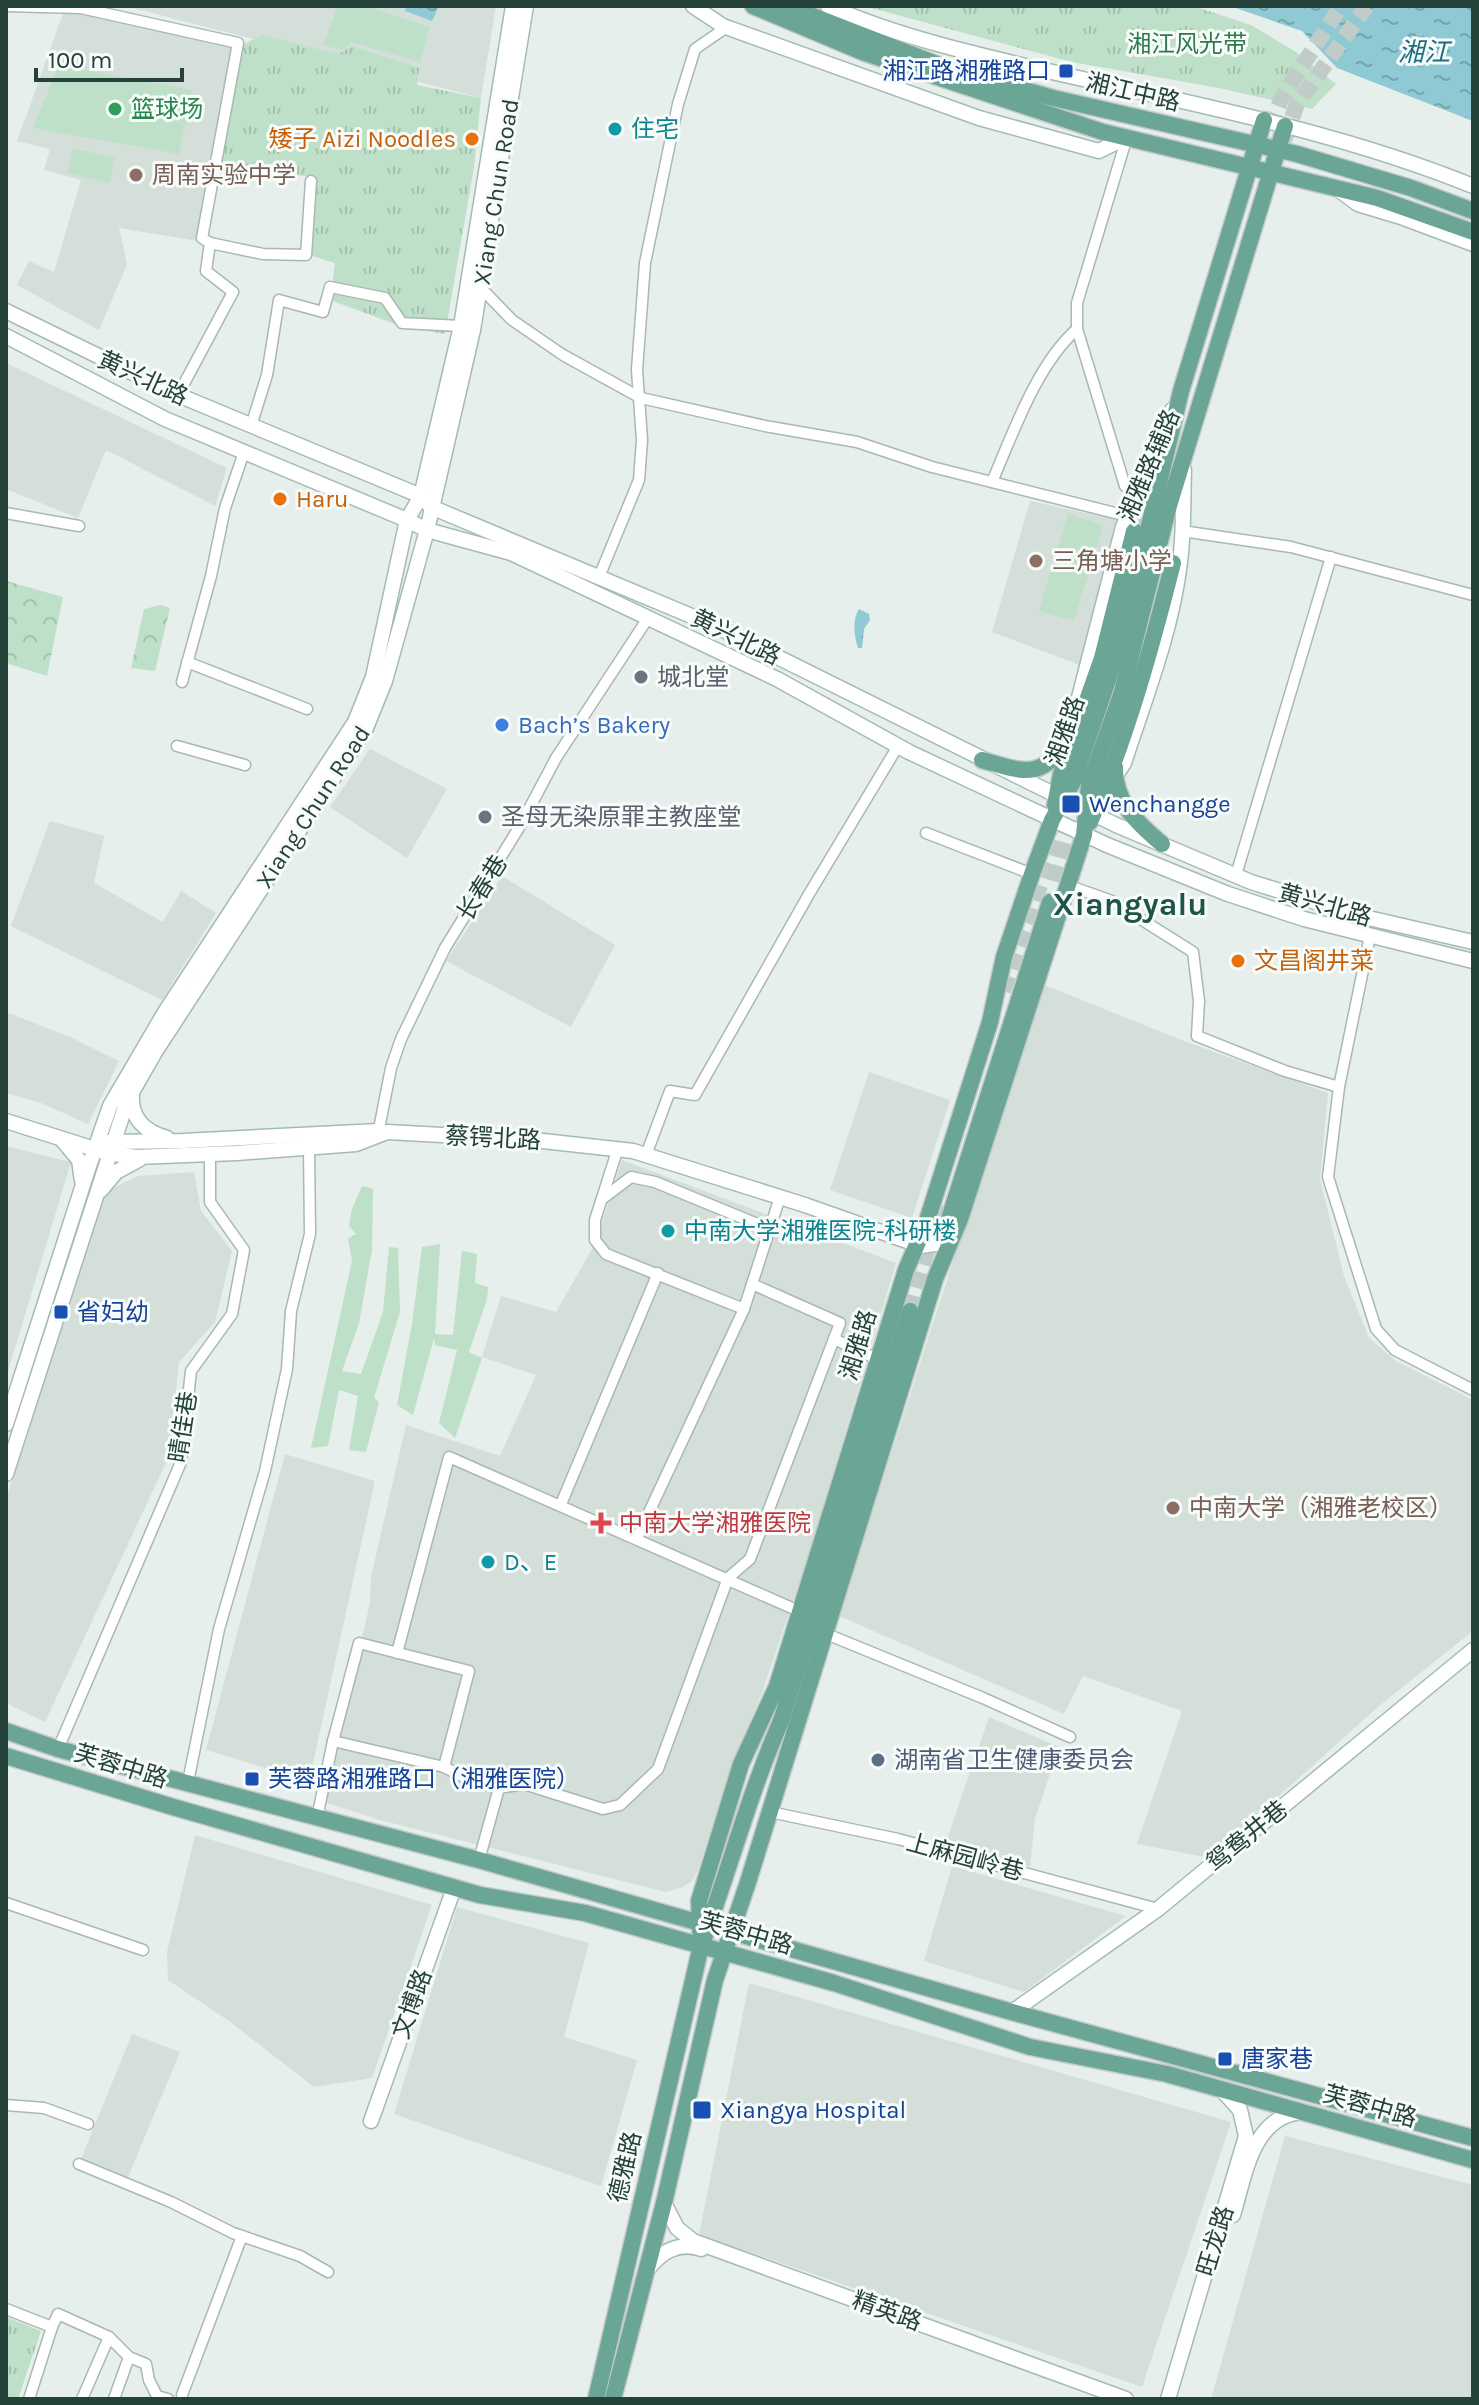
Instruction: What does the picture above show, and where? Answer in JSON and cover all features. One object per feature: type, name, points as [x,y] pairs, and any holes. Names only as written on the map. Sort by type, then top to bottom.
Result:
[{"type":"main road","name":"湘江中路","points":[[753,6],[865,53],[1103,132],[1250,165],[1399,204],[1473,232]]},
{"type":"main road","name":"湘江中路","points":[[787,6],[944,67],[1053,98],[1256,144],[1411,188],[1473,211]]},
{"type":"main road","name":"湘雅路","points":[[704,1924],[699,1901],[741,1764],[771,1704],[906,1270],[927,1221],[990,1022],[1004,957],[1060,798],[1074,780],[1119,644],[1181,391],[1264,120]]},
{"type":"main road","name":"湘雅路","points":[[723,1952],[770,1812],[935,1279],[987,1094],[1062,884],[1084,835],[1090,813],[1089,785],[1126,679],[1168,509],[1285,126]]},
{"type":"main road","points":[[1060,798],[1061,774],[1112,622],[1131,523]]},
{"type":"main road","points":[[1090,813],[1102,795],[1116,755],[1173,563]]},
{"type":"main road","points":[[982,760],[1016,769],[1036,769],[1053,761],[1087,699]]},
{"type":"main road","points":[[1116,755],[1118,794],[1126,809],[1162,844]]},
{"type":"main road","name":"湘雅路","points":[[935,1279],[960,1219],[1062,884]]},
{"type":"main road","name":"湘雅路","points":[[701,1946],[704,1924],[788,1699],[910,1311]]},
{"type":"main road","name":"芙蓉中路","points":[[6,1731],[58,1749],[479,1860],[1012,2012],[1473,2138]]},
{"type":"main road","name":"芙蓉中路","points":[[6,1756],[454,1888],[585,1913],[834,1983],[1030,2047],[1167,2074],[1473,2160]]},
{"type":"main road","name":"德雅路","points":[[596,2399],[701,1946]]},
{"type":"main road","name":"德雅路","points":[[613,2399],[664,2203],[723,1952]]},
{"type":"street","points":[[6,6],[81,8],[238,43],[202,238],[210,243],[263,254],[306,255],[311,181]]},
{"type":"street","name":"Xiang Chun Road","points":[[6,1424],[81,1190],[103,1146],[134,1087],[366,728],[385,681],[427,530],[426,502],[461,326],[513,6]]},
{"type":"street","name":"Xiang Chun Road","points":[[6,1474],[91,1208],[103,1146],[105,1116],[165,1012],[355,722],[373,677],[407,520],[426,502],[473,330],[526,6]]},
{"type":"street","name":"湘江中路","points":[[693,6],[727,27],[979,118],[1099,151],[1127,137]]},
{"type":"street","points":[[828,6],[871,25],[988,57],[1264,120],[1407,162],[1473,186]]},
{"type":"street","points":[[599,577],[639,480],[642,440],[637,370],[645,263],[678,104],[695,49],[727,27]]},
{"type":"street","points":[[1125,486],[1077,329],[1077,303],[1127,137]]},
{"type":"street","points":[[215,168],[285,174]]},
{"type":"street","name":"湘江中路","points":[[1335,188],[1358,204],[1473,244]]},
{"type":"street","points":[[178,395],[233,292],[206,271],[210,243]]},
{"type":"street","points":[[251,426],[267,375],[279,300],[323,312],[330,287],[385,298],[402,323],[461,326]]},
{"type":"street","points":[[480,287],[512,320],[563,355],[641,398],[765,426],[857,442],[932,467],[1131,523]]},
{"type":"street","name":"黄兴北路","points":[[6,311],[178,395],[713,625],[1090,813],[1162,844],[1268,889],[1320,905],[1473,942]]},
{"type":"street","points":[[992,482],[1040,378],[1063,341],[1077,329]]},
{"type":"street","name":"黄兴北路","points":[[6,336],[165,419],[427,530],[511,553],[777,679],[898,746],[1084,835],[1228,894],[1304,919],[1473,961]]},
{"type":"street","name":"湘雅路辅路","points":[[1061,774],[1069,734],[1131,523],[1181,391]]},
{"type":"street","points":[[182,682],[211,576],[225,508],[244,452]]},
{"type":"street","name":"湘雅路辅路","points":[[1102,795],[1124,763],[1158,655],[1180,565],[1184,462]]},
{"type":"street","points":[[6,513],[79,526]]},
{"type":"street","points":[[1182,531],[1291,547],[1473,595]]},
{"type":"street","points":[[1236,875],[1331,557]]},
{"type":"street","name":"长春巷","points":[[378,1132],[391,1068],[401,1039],[445,948],[520,826],[556,758],[648,618]]},
{"type":"street","points":[[187,662],[307,709]]},
{"type":"street","points":[[177,746],[245,765]]},
{"type":"street","points":[[646,1155],[670,1091],[695,1095],[809,894],[898,746]]},
{"type":"street","points":[[926,833],[1032,874]]},
{"type":"street","points":[[1062,884],[1112,901],[1193,952],[1199,1001],[1197,1036],[1285,1071],[1339,1087]]},
{"type":"street","points":[[1370,936],[1339,1087],[1328,1177],[1376,1329],[1395,1350],[1473,1390]]},
{"type":"street","points":[[134,1087],[131,1099],[134,1115],[140,1122],[153,1133],[183,1141]]},
{"type":"street","name":"蔡锷北路","points":[[6,1112],[69,1138]]},
{"type":"street","points":[[81,1190],[79,1160],[69,1138],[95,1130],[105,1116]]},
{"type":"street","name":"蔡锷北路","points":[[6,1121],[144,1157],[356,1144],[378,1132]]},
{"type":"street","name":"蔡锷北路","points":[[103,1146],[387,1132],[618,1148],[780,1197],[917,1245],[935,1246],[944,1240]]},
{"type":"street","points":[[188,1782],[219,1629],[265,1471],[287,1369],[291,1311],[310,1234],[309,1147]]},
{"type":"street","points":[[618,1148],[595,1220],[595,1240],[606,1254],[744,1309]]},
{"type":"street","name":"晴佳巷","points":[[58,1749],[181,1462],[191,1371],[232,1314],[244,1250],[210,1202],[210,1154]]},
{"type":"street","points":[[91,1208],[116,1172],[144,1157]]},
{"type":"street","points":[[601,1200],[631,1177],[655,1182],[767,1228]]},
{"type":"street","points":[[637,1538],[744,1309],[767,1228],[780,1197]]},
{"type":"street","points":[[944,1240],[960,1219]]},
{"type":"street","points":[[561,1504],[658,1273]]},
{"type":"street","points":[[333,1741],[444,1767],[472,1781],[499,1788],[524,1784],[603,1809],[620,1805],[658,1769],[728,1578],[750,1559],[840,1323],[752,1284]]},
{"type":"street","points":[[834,1339],[879,1360]]},
{"type":"street","points":[[397,1653],[449,1457],[801,1612]]},
{"type":"street","points":[[824,1633],[1070,1737]]},
{"type":"street","points":[[317,1818],[333,1741],[359,1643],[469,1671],[444,1767]]},
{"type":"street","name":"鸳鸯井巷","points":[[1012,2012],[1158,1909],[1473,1650]]},
{"type":"street","points":[[479,1860],[499,1788]]},
{"type":"street","name":"上麻园岭巷","points":[[770,1812],[898,1839],[1158,1909]]},
{"type":"street","name":"文博路","points":[[371,2121],[454,1888]]},
{"type":"street","points":[[6,1903],[143,1950]]},
{"type":"street","name":"旺龙路","points":[[1168,2399],[1246,2136],[1240,2110],[1221,2089]]},
{"type":"street","points":[[6,2105],[44,2108],[88,2124]]},
{"type":"street","name":"旺龙路","points":[[1178,2399],[1256,2141],[1274,2123],[1287,2115],[1302,2112]]},
{"type":"street","points":[[79,2164],[171,2202],[242,2236],[300,2256],[328,2272]]},
{"type":"street","name":"精英路","points":[[664,2203],[677,2228],[693,2241],[1126,2399]]},
{"type":"street","points":[[185,2398],[242,2236]]},
{"type":"street","name":"精英路","points":[[647,2270],[656,2259],[672,2249],[689,2245],[1110,2399]]},
{"type":"street","points":[[6,2309],[52,2327]]},
{"type":"street","points":[[29,2399],[58,2314],[109,2337],[129,2357],[146,2364],[157,2396],[168,2399]]},
{"type":"street","points":[[82,2399],[109,2337]]},
{"type":"street","points":[[114,2399],[129,2357]]},
{"type":"shaded area","points":[[125,6],[496,6],[481,98]]},
{"type":"shaded area","name":"周南实验中学","points":[[64,11],[235,45],[198,241],[119,228],[127,264],[99,330],[17,285],[29,261],[54,272],[81,180],[44,170],[50,149],[17,141]]},
{"type":"shaded area","points":[[6,363],[227,468],[215,506],[106,450],[78,518],[6,489]]},
{"type":"shaded area","points":[[1030,501],[1118,520],[1080,665],[992,632]]},
{"type":"shaded area","points":[[370,749],[447,789],[407,858],[330,807]]},
{"type":"shaded area","points":[[50,821],[104,836],[94,883],[163,922],[181,891],[216,913],[162,1000],[11,926]]},
{"type":"shaded area","points":[[502,876],[615,945],[571,1027],[446,961]]},
{"type":"shaded area","name":"中南大学（湘雅老校区）","points":[[1042,984],[1184,1041],[1328,1093],[1320,1179],[1344,1276],[1369,1338],[1396,1361],[1473,1400],[1473,1631],[1379,1706],[1210,1858],[1137,1844],[1182,1711],[1083,1676],[1064,1714],[839,1616]]},
{"type":"shaded area","points":[[6,1012],[70,1037],[119,1061],[88,1124],[41,1103],[6,1093]]},
{"type":"shaded area","points":[[869,1072],[950,1100],[912,1218],[830,1190]]},
{"type":"shaded area","points":[[6,1146],[71,1162],[6,1378]]},
{"type":"shaded area","name":"中南大学湘雅医院","points":[[622,1160],[896,1263],[811,1547],[762,1693],[731,1766],[698,1870],[692,1881],[666,1892],[380,1820],[324,1802],[370,1603],[371,1577],[406,1425],[500,1456],[536,1375],[482,1357],[501,1296],[556,1312],[595,1244]]},
{"type":"shaded area","points":[[194,1172],[201,1211],[232,1251],[215,1322],[179,1362],[169,1456],[45,1722],[6,1703],[6,1500],[96,1206],[107,1191],[138,1176]]},
{"type":"shaded area","points":[[285,1454],[375,1481],[309,1781],[206,1750]]},
{"type":"shaded area","points":[[989,1717],[1059,1747],[1035,1819],[1030,1867],[946,1842]]},
{"type":"shaded area","points":[[195,1835],[432,1905],[372,2078],[314,2087],[229,2021],[168,1980],[167,1952]]},
{"type":"shaded area","points":[[952,1866],[1126,1916],[1024,1992],[924,1961]]},
{"type":"shaded area","points":[[457,1907],[589,1943],[564,2037],[637,2060],[601,2186],[394,2114]]},
{"type":"shaded area","points":[[749,1983],[1231,2122],[1142,2387],[699,2235]]},
{"type":"shaded area","points":[[132,2034],[180,2052],[126,2182],[79,2164]]},
{"type":"shaded area","points":[[1285,2136],[1473,2185],[1473,2399],[1211,2399]]},
{"type":"green space","points":[[338,6],[365,6],[430,27],[420,62],[351,42],[342,50],[323,45]]},
{"type":"green space","name":"湘江风光带","points":[[864,6],[1193,6],[1251,25],[1296,52],[1336,84],[1312,109],[1219,88],[1072,62]]},
{"type":"green space","points":[[263,35],[338,54],[352,46],[419,68],[417,85],[481,98],[474,167],[445,334],[403,327],[330,300],[335,263],[312,256],[316,201],[313,177],[220,167],[244,44]]},
{"type":"green space","name":"篮球场","points":[[59,65],[192,90],[179,154],[33,128]]},
{"type":"green space","points":[[73,148],[115,158],[109,183],[67,172]]},
{"type":"green space","points":[[1068,514],[1103,525],[1074,621],[1039,611]]},
{"type":"green space","points":[[6,581],[63,597],[47,676],[6,663]]},
{"type":"green space","points":[[161,605],[170,608],[155,671],[131,668],[144,609]]},
{"type":"green space","points":[[362,1186],[373,1189],[372,1250],[359,1323],[342,1371],[361,1374],[383,1312],[389,1247],[398,1248],[400,1312],[374,1398],[379,1402],[366,1452],[349,1450],[358,1396],[339,1390],[328,1446],[311,1448],[352,1261],[348,1238],[356,1234],[349,1226],[352,1209]]},
{"type":"green space","points":[[440,1244],[435,1334],[453,1335],[462,1251],[477,1254],[475,1283],[488,1287],[487,1299],[469,1352],[482,1358],[455,1438],[439,1423],[457,1350],[435,1345],[434,1338],[413,1415],[397,1405],[422,1247]]},
{"type":"green space","points":[[6,2317],[41,2331],[18,2399],[6,2399]]},
{"type":"water","points":[[406,6],[439,6],[432,21],[405,11]]},
{"type":"water","name":"湘江","points":[[1230,6],[1473,6],[1473,121],[1337,68],[1302,31]]},
{"type":"water","points":[[859,609],[869,614],[870,620],[864,629],[862,648],[858,648],[855,633],[855,618]]},
{"type":"tunnel","points":[[1261,151],[1282,97],[1341,6]]},
{"type":"tunnel","points":[[1284,140],[1297,104],[1367,6]]},
{"type":"tunnel","points":[[1134,531],[1156,464]]},
{"type":"tunnel","points":[[1003,991],[1072,794]]},
{"type":"tunnel","points":[[1057,882],[1083,796]]},
{"type":"tunnel","points":[[910,1311],[939,1205]]},
{"type":"place","name":"湘江路湘雅路口","points":[[1066,71]]},
{"type":"place","name":"篮球场","points":[[115,109]]},
{"type":"place","name":"住宅","points":[[615,129]]},
{"type":"place","name":"矮子 Aizi Noodles","points":[[472,139]]},
{"type":"place","name":"周南实验中学","points":[[136,175]]},
{"type":"place","name":"Haru","points":[[280,499]]},
{"type":"place","name":"三角塘小学","points":[[1036,561]]},
{"type":"place","name":"城北堂","points":[[641,677]]},
{"type":"place","name":"Bach’s Bakery","points":[[502,725]]},
{"type":"place","name":"Wenchangge","points":[[1071,804]]},
{"type":"place","name":"圣母无染原罪主教座堂","points":[[485,817]]},
{"type":"place","name":"文昌阁井菜","points":[[1238,961]]},
{"type":"place","name":"中南大学湘雅医院-科研楼","points":[[668,1231]]},
{"type":"place","name":"省妇幼","points":[[61,1312]]},
{"type":"place","name":"中南大学（湘雅老校区）","points":[[1173,1508]]},
{"type":"place","name":"中南大学湘雅医院","points":[[601,1523]]},
{"type":"place","name":"D、E","points":[[488,1562]]},
{"type":"place","name":"湖南省卫生健康委员会","points":[[878,1760]]},
{"type":"place","name":"芙蓉路湘雅路口（湘雅医院）","points":[[252,1779]]},
{"type":"place","name":"唐家巷","points":[[1225,2059]]},
{"type":"place","name":"Xiangya Hospital","points":[[702,2110]]},
{"type":"district","name":"Xiangyalu","points":[[1130,904]]}]
